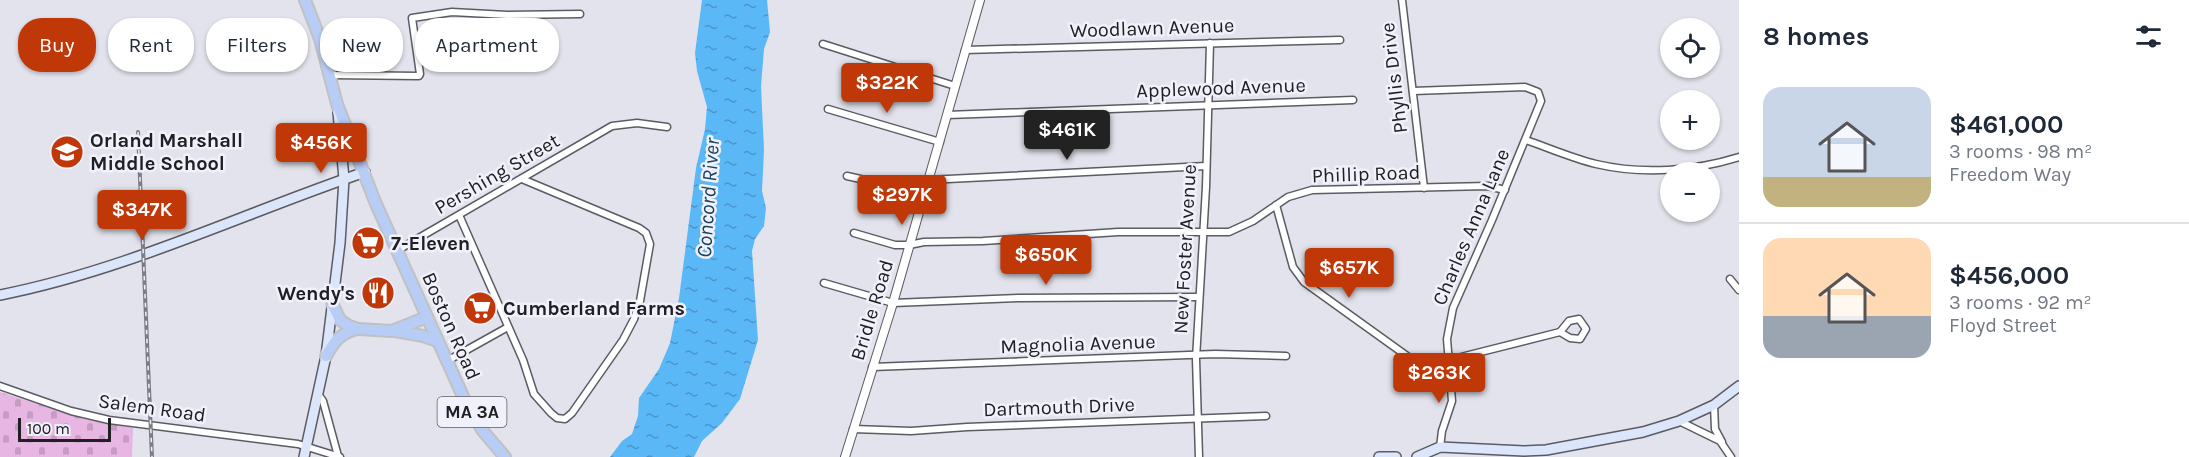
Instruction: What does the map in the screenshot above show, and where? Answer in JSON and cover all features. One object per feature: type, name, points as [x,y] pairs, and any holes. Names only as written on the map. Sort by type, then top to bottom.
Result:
[{"type":"main road","name":"Boston Road","points":[[305,0],[320,39],[337,104],[376,204],[477,422],[505,457]]},
{"type":"main road","points":[[305,452],[326,356],[340,243],[344,179],[337,104]]},
{"type":"main road","points":[[0,295],[57,282],[148,254],[365,172]]},
{"type":"main road","points":[[323,188],[338,194],[343,200]]},
{"type":"main road","points":[[332,303],[340,320],[349,327],[392,331],[438,341]]},
{"type":"main road","points":[[392,331],[428,317]]},
{"type":"main road","points":[[326,356],[338,338],[358,329]]},
{"type":"main road","points":[[1417,457],[1440,447],[1547,453],[1643,432],[1679,421],[1714,405],[1739,387]]},
{"type":"main road","points":[[1379,457],[1396,457]]},
{"type":"street","name":"Bridle Road","points":[[845,457],[893,303],[980,0]]},
{"type":"street","name":"Phyllis Drive","points":[[1402,0],[1424,188]]},
{"type":"street","points":[[331,75],[419,76],[412,18],[452,12],[507,15],[580,14]]},
{"type":"street","name":"Woodlawn Avenue","points":[[965,50],[1340,40]]},
{"type":"street","name":"New Foster Avenue","points":[[1199,457],[1196,356],[1210,43]]},
{"type":"street","points":[[823,44],[955,86]]},
{"type":"street","name":"Charles Anna Lane","points":[[1413,91],[1525,87],[1533,88],[1539,93],[1540,106],[1453,308],[1447,339],[1452,401],[1442,431],[1440,447]]},
{"type":"street","name":"Applewood Avenue","points":[[947,115],[1353,100]]},
{"type":"street","points":[[828,109],[940,142]]},
{"type":"street","name":"Pershing Street","points":[[398,250],[612,126],[636,123],[667,127]]},
{"type":"street","points":[[1526,140],[1588,162],[1628,169],[1689,168],[1739,157]]},
{"type":"street","points":[[928,180],[1206,166]]},
{"type":"street","points":[[847,176],[905,189],[924,196]]},
{"type":"street","points":[[459,215],[523,360],[534,394],[551,413],[565,418],[572,413],[630,329],[640,301],[649,252],[648,238],[646,233],[639,228],[522,179]]},
{"type":"street","name":"Phillip Road","points":[[854,233],[895,245],[909,245],[924,242],[983,241],[1119,232],[1229,232],[1241,228],[1288,197],[1312,190],[1490,186],[1505,190]]},
{"type":"street","points":[[1276,205],[1293,267],[1304,282],[1432,374],[1450,376]]},
{"type":"street","points":[[1730,279],[1739,290]]},
{"type":"street","points":[[824,283],[893,303],[1019,298],[1199,297]]},
{"type":"street","points":[[447,361],[508,327]]},
{"type":"street","points":[[1449,360],[1560,332]]},
{"type":"street","name":"Magnolia Avenue","points":[[872,367],[1215,354],[1286,356]]},
{"type":"street","name":"Salem Road","points":[[0,386],[71,411],[109,420],[298,444],[305,452],[339,456],[323,401],[318,394]]},
{"type":"street","points":[[1714,405],[1715,429],[1731,457]]},
{"type":"street","name":"Dartmouth Drive","points":[[853,429],[911,430],[966,426],[1266,416]]},
{"type":"street","points":[[1679,421],[1722,443]]},
{"type":"green space","points":[[0,392],[84,419],[133,428],[132,457],[0,457]]},
{"type":"water","name":"Concord River","points":[[702,0],[767,0],[770,32],[764,49],[761,86],[764,150],[762,191],[766,208],[764,226],[755,239],[752,251],[758,340],[740,399],[722,423],[702,441],[694,457],[610,457],[622,441],[632,434],[638,416],[639,398],[659,369],[670,343],[679,298],[696,168],[705,129],[707,107],[697,71],[695,53]]},
{"type":"railway","points":[[138,132],[152,457]]},
{"type":"place","name":"Orland Marshall Middle School","points":[[67,152]]},
{"type":"place","name":"7-Eleven","points":[[368,243]]},
{"type":"place","name":"Wendy's","points":[[378,293]]},
{"type":"place","name":"Cumberland Farms","points":[[480,308]]}]
